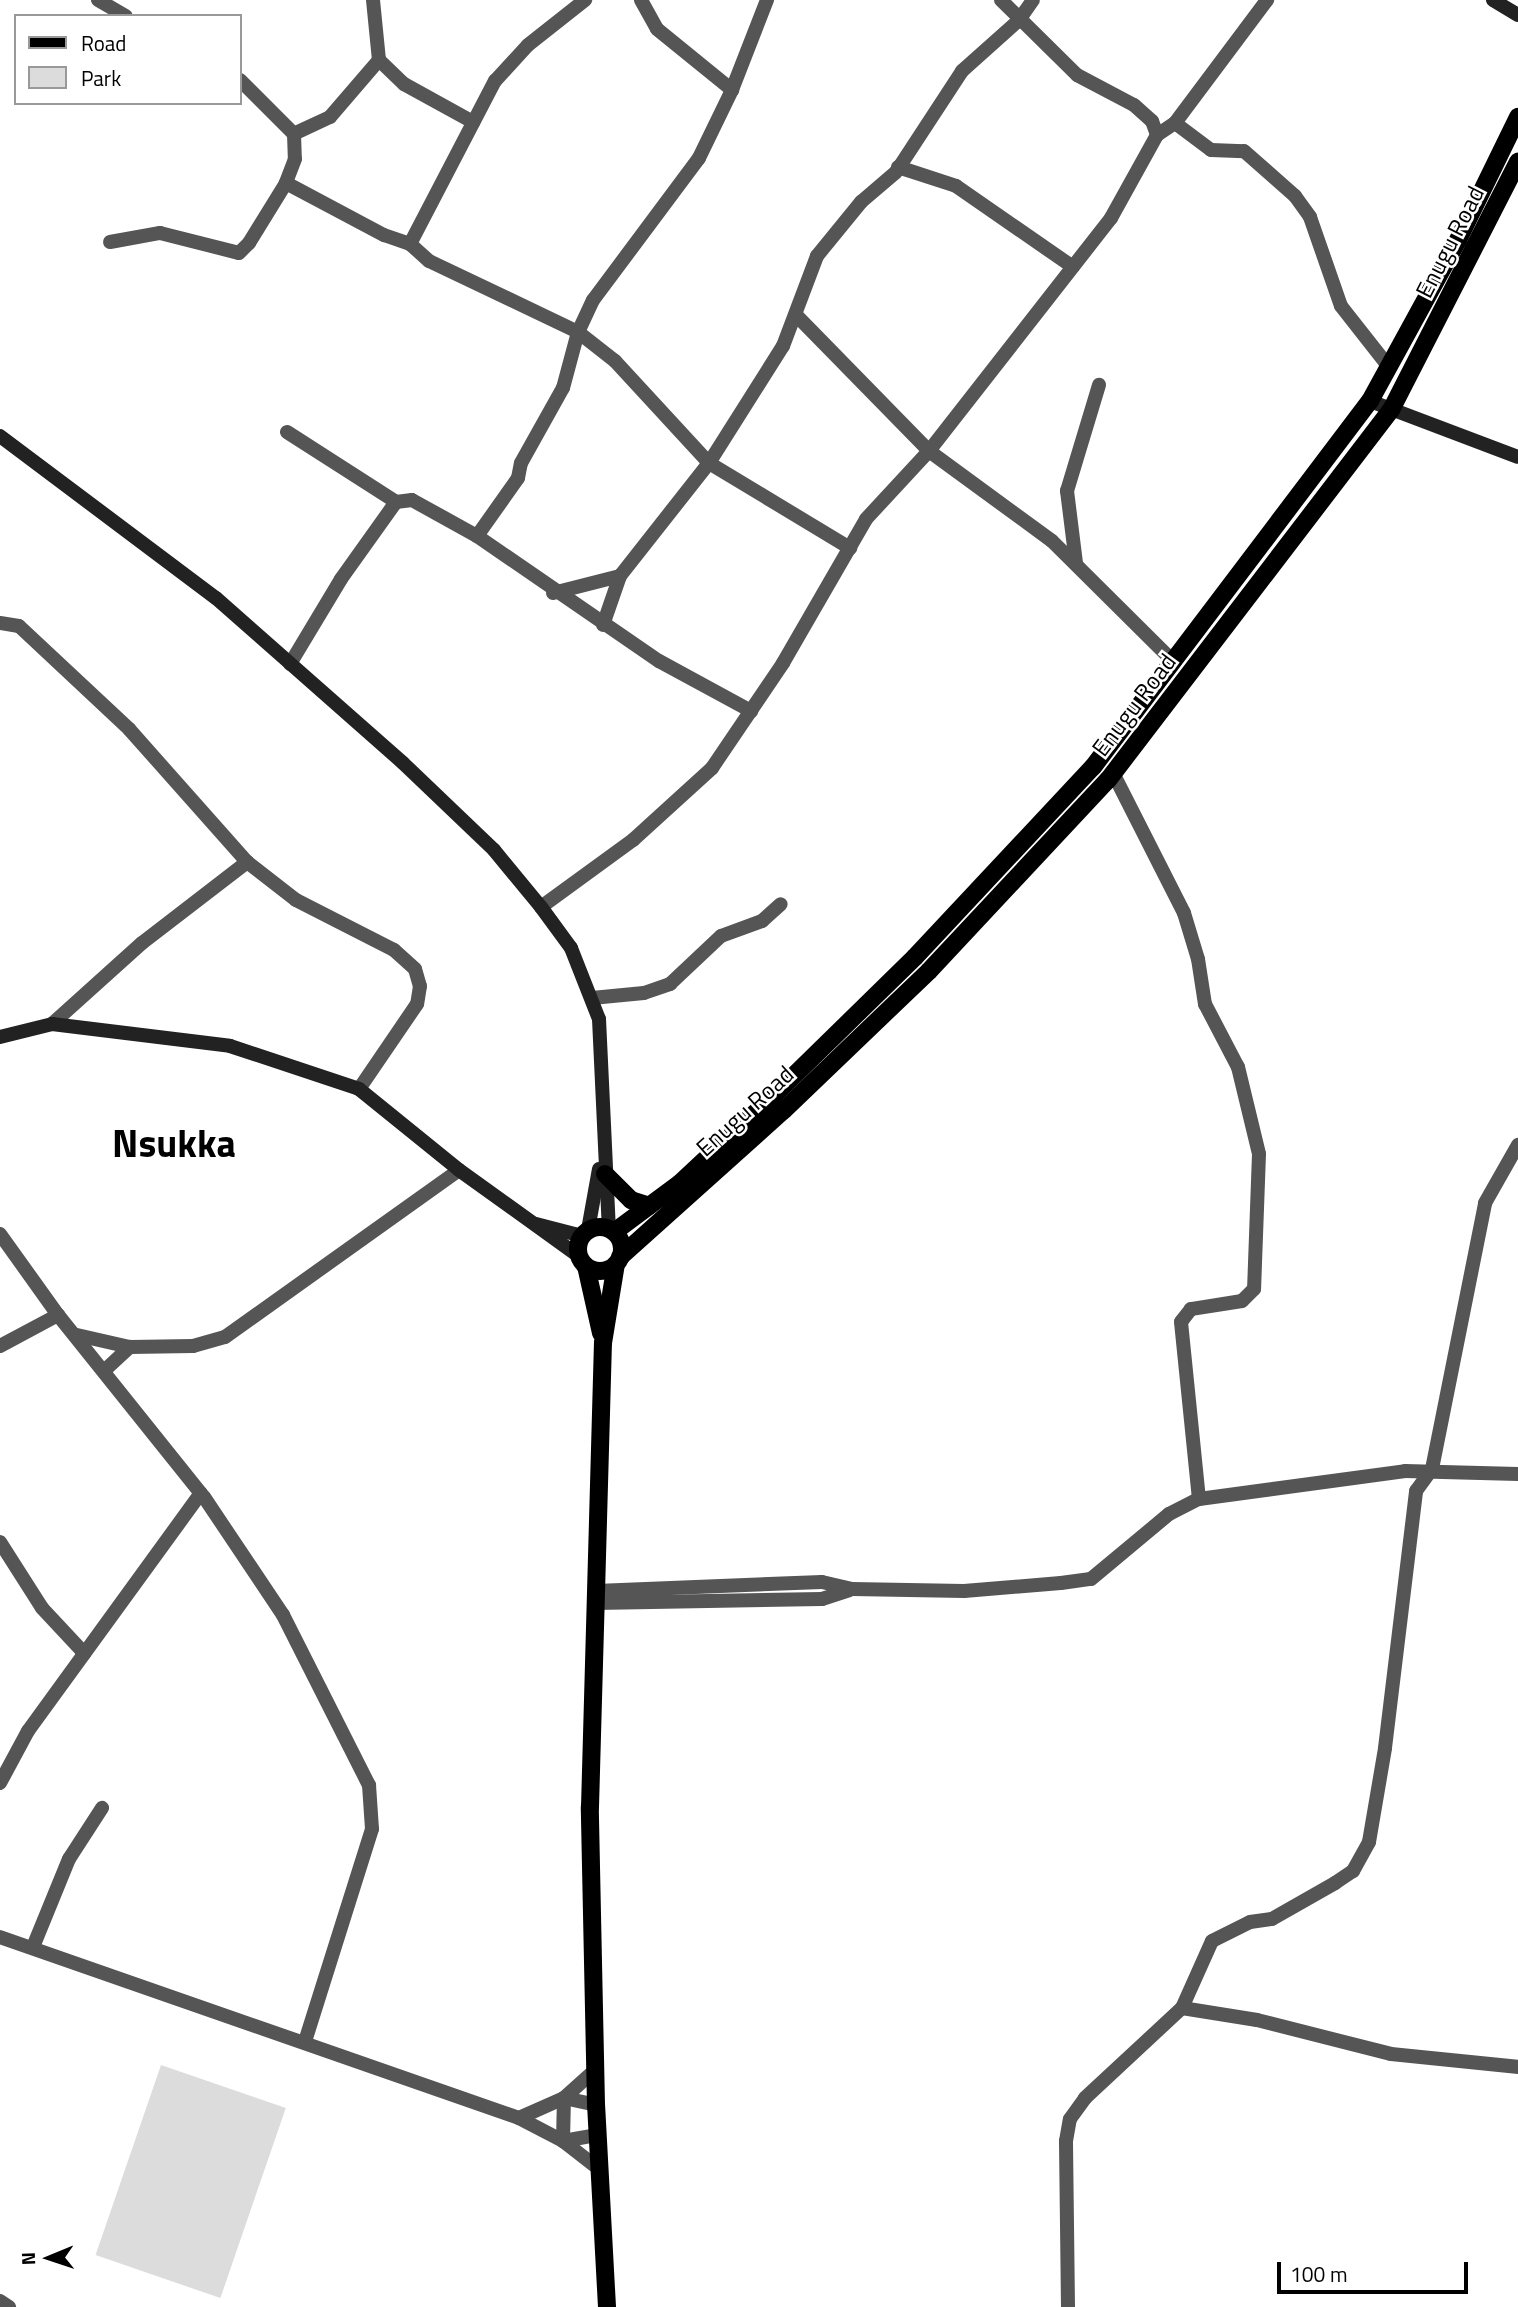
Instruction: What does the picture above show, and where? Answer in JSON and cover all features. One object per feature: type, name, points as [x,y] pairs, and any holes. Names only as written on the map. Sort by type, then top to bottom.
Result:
[{"type":"main road","points":[[1493,0],[1518,15]]},
{"type":"main road","points":[[536,1224],[585,1233],[612,1231],[649,1206],[770,1099],[915,957],[1093,766],[1370,401],[1518,117]]},
{"type":"main road","name":"Enugu Road","points":[[618,1260],[929,971],[1113,773],[1391,410],[1518,162]]},
{"type":"main road","points":[[1370,401],[1518,457]]},
{"type":"main road","points":[[0,436],[216,598],[494,850],[571,948],[592,998],[604,1051],[605,1174],[612,1231],[621,1244],[603,1343],[590,1807],[597,2135],[607,2307]]},
{"type":"main road","points":[[0,1037],[52,1024],[230,1046],[359,1089],[459,1170],[583,1261],[601,1271],[618,1260]]},
{"type":"main road","points":[[603,1150],[585,1233],[583,1261],[603,1343]]},
{"type":"main road","points":[[605,1174],[631,1200],[649,1206]]},
{"type":"street","points":[[97,0],[122,14]]},
{"type":"street","points":[[373,0],[379,60],[404,84],[473,122]]},
{"type":"street","points":[[410,244],[495,82],[528,46],[585,0]]},
{"type":"street","points":[[641,0],[657,30],[732,90]]},
{"type":"street","points":[[477,536],[518,478],[521,463],[563,388],[578,332],[593,300],[699,158],[732,90],[767,0]]},
{"type":"street","points":[[1001,0],[1077,75],[1134,105],[1152,121],[1157,135]]},
{"type":"street","points":[[603,625],[620,576],[709,463],[797,316],[817,256],[861,202],[898,167],[962,71],[1019,20],[1032,0]]},
{"type":"street","points":[[541,907],[633,839],[712,768],[751,711],[866,519],[929,451],[1111,218],[1157,135],[1175,123],[1267,0]]},
{"type":"street","points":[[294,134],[330,117],[379,60]]},
{"type":"street","points":[[110,242],[160,233],[239,253],[249,243],[286,183],[295,159],[294,134],[242,82]]},
{"type":"street","points":[[1175,123],[1211,150],[1244,151],[1295,195],[1310,217],[1341,306],[1389,367]]},
{"type":"street","points":[[898,167],[956,186],[1073,267]]},
{"type":"street","points":[[286,183],[384,235],[410,244],[429,261],[578,332],[615,361],[709,463],[850,548]]},
{"type":"street","points":[[797,316],[929,451],[1076,563],[1173,661]]},
{"type":"street","points":[[1076,563],[1067,491],[1099,385]]},
{"type":"street","points":[[287,432],[396,502],[412,500],[477,536],[553,593],[603,625],[751,711]]},
{"type":"street","points":[[290,664],[341,579],[396,502]]},
{"type":"street","points":[[553,593],[620,576]]},
{"type":"street","points":[[0,623],[19,626],[129,729],[247,862],[296,900],[394,950],[415,970],[420,986],[417,1004],[359,1089]]},
{"type":"street","points":[[1113,773],[1184,913],[1198,959],[1205,1004],[1238,1067],[1259,1154],[1255,1289],[1242,1301],[1191,1309],[1181,1322],[1199,1499]]},
{"type":"street","points":[[52,1024],[142,943],[247,862]]},
{"type":"street","points":[[592,998],[644,993],[670,984],[721,936],[762,921],[781,904]]},
{"type":"street","points":[[1068,2307],[1066,2141],[1070,2119],[1085,2098],[1182,2008],[1212,1941],[1250,1922],[1272,1919],[1335,1883],[1353,1871],[1369,1842],[1385,1748],[1416,1491],[1432,1469],[1485,1203],[1518,1145]]},
{"type":"street","points":[[76,1335],[130,1347],[193,1346],[225,1337],[459,1170]]},
{"type":"street","points":[[0,1234],[58,1315],[105,1370],[201,1493],[283,1615],[369,1785],[372,1829],[305,2041]]},
{"type":"street","points":[[0,1346],[58,1315]]},
{"type":"street","points":[[105,1370],[130,1347]]},
{"type":"street","points":[[596,1597],[822,1598],[852,1589],[964,1591],[1091,1579],[1168,1514],[1199,1499],[1405,1471],[1432,1469],[1518,1474]]},
{"type":"street","points":[[1405,1471],[1416,1491]]},
{"type":"street","points":[[0,1783],[27,1731],[201,1493]]},
{"type":"street","points":[[0,1542],[43,1608],[85,1653]]},
{"type":"street","points":[[33,1947],[69,1860],[102,1808]]},
{"type":"street","points":[[0,1937],[305,2041],[519,2118],[563,2141],[599,2169]]},
{"type":"street","points":[[1182,2008],[1257,2020],[1391,2054],[1518,2067]]},
{"type":"street","points":[[519,2118],[564,2098],[595,2070]]},
{"type":"street","points":[[564,2098],[596,2105]]},
{"type":"street","points":[[563,2141],[564,2098]]},
{"type":"street","points":[[563,2141],[597,2135]]},
{"type":"street","points":[[0,2301],[9,2307]]},
{"type":"green space","points":[[161,2065],[286,2108],[220,2298],[96,2255]]},
{"type":"district","name":"Nsukka","points":[[174,1144]]}]
